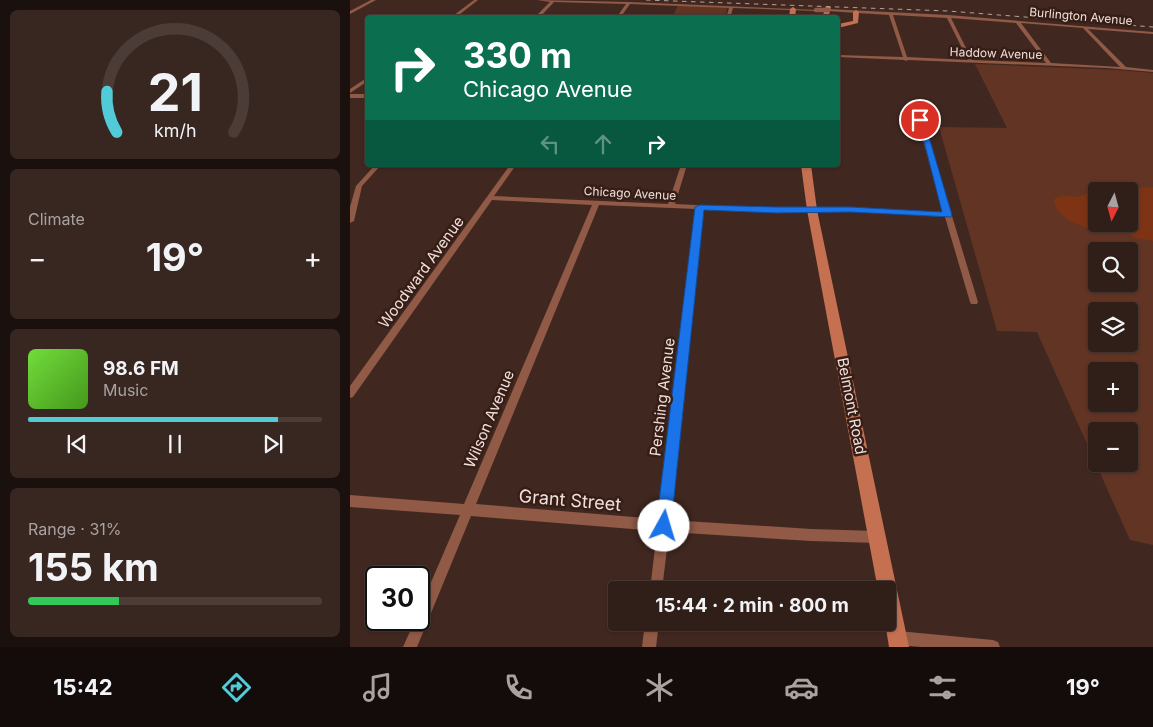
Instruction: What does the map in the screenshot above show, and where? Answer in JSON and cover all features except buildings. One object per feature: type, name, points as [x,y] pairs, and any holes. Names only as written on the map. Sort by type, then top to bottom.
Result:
[{"type":"main road","points":[[792,15],[793,9]]},
{"type":"main road","points":[[840,25],[856,22],[856,12]]},
{"type":"main road","name":"Belmont Road","points":[[806,167],[812,210],[898,643]]},
{"type":"street","points":[[350,13],[374,0]]},
{"type":"street","points":[[456,15],[476,0]]},
{"type":"street","points":[[539,0],[793,9]]},
{"type":"street","points":[[539,15],[554,0]]},
{"type":"street","points":[[620,15],[629,3]]},
{"type":"street","name":"Burlington Avenue","points":[[793,9],[816,10],[829,5],[837,11],[948,16],[1152,34]]},
{"type":"street","points":[[729,15],[731,6]]},
{"type":"street","points":[[890,13],[906,60]]},
{"type":"street","points":[[948,16],[971,62]]},
{"type":"street","points":[[1016,21],[1049,64]]},
{"type":"street","points":[[1084,27],[1124,68]]},
{"type":"street","name":"Haddow Avenue","points":[[840,56],[1049,64],[1153,71]]},
{"type":"street","points":[[350,91],[365,80]]},
{"type":"street","points":[[350,96],[365,96]]},
{"type":"street","points":[[920,120],[974,302]]},
{"type":"street","points":[[350,221],[358,186],[376,167]]},
{"type":"street","name":"Woodward Avenue","points":[[350,394],[513,167]]},
{"type":"street","points":[[671,206],[683,167]]},
{"type":"street","name":"Chicago Avenue","points":[[491,198],[947,215]]},
{"type":"street","name":"Wilson Avenue","points":[[410,647],[597,202]]},
{"type":"street","name":"Pershing Avenue","points":[[657,581],[700,207]]},
{"type":"street","name":"Grant Street","points":[[350,501],[467,508],[664,526],[814,536],[877,537]]},
{"type":"street","points":[[649,647],[651,631]]},
{"type":"street","points":[[898,643],[993,647]]},
{"type":"shaded area","points":[[678,5],[727,8],[725,15],[673,15]]},
{"type":"shaded area","points":[[975,64],[1153,73],[1153,545],[1130,540],[1100,472],[1138,472],[1138,422],[1088,422],[1088,446],[1037,332],[997,331],[939,127],[1007,128]]},
{"type":"shaded area","points":[[1153,187],[1153,241],[1133,237],[1127,232],[1138,232],[1138,188]]},
{"type":"shaded area","points":[[1088,193],[1088,228],[1063,216],[1055,205],[1054,199],[1063,195],[1077,197]]},
{"type":"railway","points":[[646,0],[948,11],[1153,27]]},
{"type":"route","points":[[664,526],[700,207],[850,210],[947,215],[920,120]]}]
